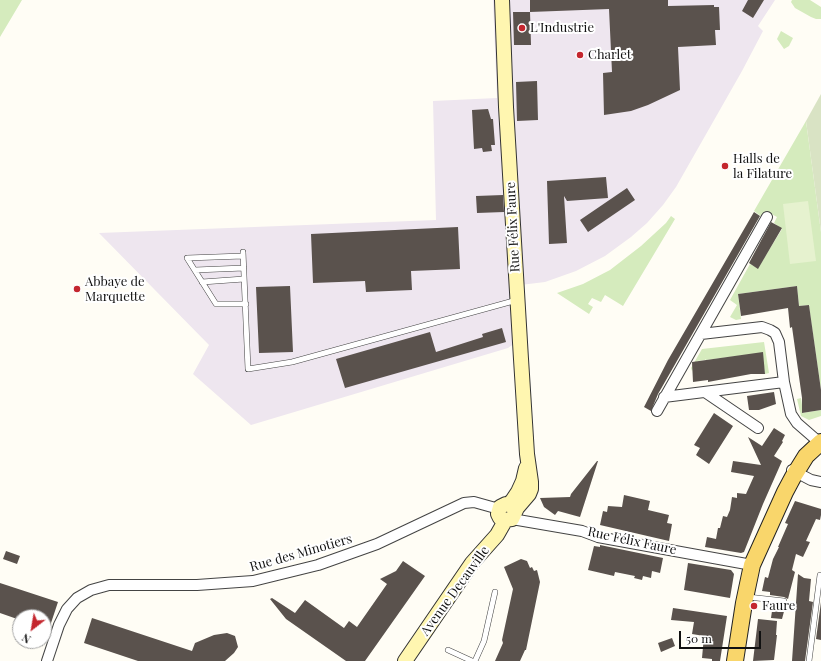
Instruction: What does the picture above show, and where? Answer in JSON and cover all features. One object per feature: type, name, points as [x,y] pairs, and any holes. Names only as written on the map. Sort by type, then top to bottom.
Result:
[{"type":"main road","points":[[735,661],[745,596],[752,565],[794,471],[819,439]]},
{"type":"street","name":"Rue Félix Faure","points":[[502,0],[506,107],[527,454],[522,485],[508,513],[582,531],[598,537],[752,565]]},
{"type":"street","points":[[657,412],[664,397],[768,217]]},
{"type":"street","points":[[701,334],[762,327],[770,330],[778,337],[780,342],[784,382],[793,419],[819,439]]},
{"type":"street","points":[[664,397],[784,382]]},
{"type":"street","points":[[705,392],[758,428]]},
{"type":"street","points":[[794,471],[811,480],[821,482]]},
{"type":"street","name":"Rue des Minotiers","points":[[46,661],[59,625],[67,609],[77,598],[91,590],[109,585],[197,585],[253,581],[318,565],[377,544],[464,503],[474,502],[508,513]]},
{"type":"street","name":"Avenue Decauville","points":[[405,661],[472,563],[499,532],[508,513]]},
{"type":"lane","points":[[246,304],[216,304],[187,258],[243,254],[246,304],[248,369],[292,362],[518,300]]},
{"type":"lane","points":[[195,270],[244,268]]},
{"type":"lane","points":[[202,282],[244,279]]},
{"type":"lane","points":[[809,661],[820,575]]},
{"type":"lane","points":[[475,661],[484,641],[495,592]]},
{"type":"lane","points":[[745,596],[784,601]]},
{"type":"lane","points":[[448,650],[472,661]]},
{"type":"shaded area","points":[[493,0],[775,0],[758,26],[763,31],[742,71],[676,187],[647,223],[605,256],[576,271],[545,282],[512,286],[515,343],[508,348],[251,425],[193,374],[209,345],[99,233],[436,220],[433,101],[497,98]]},
{"type":"green space","points":[[0,0],[22,0],[0,37]]},
{"type":"green space","points":[[792,0],[810,0],[821,7],[821,19],[811,17],[795,8],[791,2]]},
{"type":"green space","points":[[781,31],[793,38],[789,46],[784,49],[777,39]]},
{"type":"green space","points":[[821,94],[821,232],[806,121]]},
{"type":"green space","points":[[806,121],[821,232],[821,390],[810,305],[799,306],[797,286],[738,294],[741,319],[736,320],[730,317],[737,305],[730,300],[750,264],[758,268],[782,229],[774,223],[777,217],[766,211],[762,217],[754,211]]},
{"type":"green space","points":[[808,201],[816,261],[790,264],[783,204]]},
{"type":"green space","points":[[671,216],[675,219],[623,306],[605,295],[601,302],[592,298],[588,304],[593,307],[589,314],[557,293],[583,284],[610,270],[641,246],[666,223]]},
{"type":"green space","points":[[764,342],[769,373],[765,374],[762,351],[762,353],[697,361],[692,371],[691,368],[702,349]]},
{"type":"green space","points":[[801,398],[802,413],[821,410],[821,416],[809,420],[801,416],[797,399]]},
{"type":"building","points":[[530,0],[668,0],[668,6],[714,5],[714,7],[719,7],[720,30],[715,30],[716,45],[678,47],[680,90],[631,111],[604,115],[603,73],[612,72],[609,9],[530,12]]},
{"type":"building","points":[[748,0],[764,0],[753,18],[742,11]]},
{"type":"building","points":[[513,12],[530,12],[531,45],[514,45]]},
{"type":"building","points":[[537,81],[538,120],[517,121],[516,82]]},
{"type":"building","points":[[488,109],[491,119],[493,119],[495,145],[491,145],[492,151],[483,152],[482,148],[474,149],[472,110]]},
{"type":"building","points":[[606,177],[608,198],[567,201],[564,196],[567,243],[549,244],[547,181]]},
{"type":"building","points":[[627,188],[635,200],[588,232],[580,220]]},
{"type":"building","points":[[503,195],[504,212],[477,213],[476,196]]},
{"type":"building","points":[[754,212],[760,216],[658,394],[651,411],[644,407],[668,360]]},
{"type":"building","points":[[771,222],[782,228],[758,269],[749,263]]},
{"type":"building","points":[[458,227],[460,269],[411,271],[412,290],[366,292],[365,281],[313,283],[311,234]]},
{"type":"building","points":[[290,286],[293,352],[259,353],[256,287]]},
{"type":"building","points":[[797,286],[799,306],[809,305],[821,390],[821,410],[802,413],[802,398],[788,308],[741,316],[738,294]]},
{"type":"building","points":[[502,328],[506,342],[345,388],[336,359],[430,332],[436,352],[483,337],[482,334]]},
{"type":"building","points":[[763,352],[765,374],[751,374],[708,382],[708,380],[693,382],[692,362]]},
{"type":"building","points":[[774,392],[776,404],[759,410],[749,410],[747,396]]},
{"type":"building","points":[[714,413],[733,426],[709,464],[696,455],[700,448],[694,445]]},
{"type":"building","points":[[774,428],[785,435],[782,441],[783,442],[774,456],[782,461],[744,552],[741,553],[705,547],[707,537],[716,539],[718,528],[720,528],[723,516],[727,517],[730,510],[732,497],[737,498],[737,493],[746,494],[754,476],[731,472],[733,461],[761,465],[748,437],[762,446]]},
{"type":"building","points":[[597,461],[580,517],[558,511],[555,515],[544,507],[540,498],[570,497]]},
{"type":"building","points":[[624,495],[650,501],[648,510],[669,515],[667,523],[672,524],[669,541],[600,525],[603,511],[607,512],[608,506],[622,507]]},
{"type":"building","points":[[795,501],[821,509],[821,515],[820,520],[816,519],[806,541],[810,542],[803,557],[796,554],[792,570],[795,572],[788,599],[770,595],[770,592],[762,591],[765,577],[768,578],[773,559],[788,524],[785,523]]},
{"type":"building","points":[[600,545],[663,558],[660,573],[652,571],[651,578],[643,576],[642,580],[634,578],[635,576],[615,572],[614,576],[588,570],[594,546],[600,547]]},
{"type":"building","points":[[6,551],[20,556],[17,564],[3,559]]},
{"type":"building","points":[[521,559],[527,561],[530,568],[532,567],[534,571],[537,570],[540,582],[526,650],[520,661],[495,661],[503,643],[502,640],[513,589],[504,567]]},
{"type":"building","points":[[403,561],[425,576],[365,661],[346,661],[286,619],[270,599],[272,598],[295,613],[305,600],[344,628],[349,621],[357,627],[387,584],[380,579],[396,571]]},
{"type":"building","points":[[688,563],[731,570],[734,574],[730,598],[684,590]]},
{"type":"building","points":[[798,574],[804,578],[811,579],[809,601],[813,602],[805,661],[792,661]]},
{"type":"building","points":[[0,583],[58,602],[52,620],[52,609],[12,609],[12,617],[0,613]]},
{"type":"building","points":[[821,602],[821,640],[816,639]]},
{"type":"building","points":[[773,604],[786,604],[782,619],[771,618]]},
{"type":"building","points":[[673,608],[727,616],[720,661],[712,661],[712,659],[702,658],[704,636],[692,634],[694,622],[671,620]]},
{"type":"building","points":[[92,618],[192,651],[195,643],[214,635],[227,633],[235,636],[238,647],[225,661],[138,661],[84,643]]},
{"type":"building","points":[[758,619],[777,621],[774,660],[753,661]]},
{"type":"building","points":[[672,638],[675,646],[661,652],[658,643]]},
{"type":"place","name":"L'Industrie","points":[[522,28]]},
{"type":"place","name":"Charlet","points":[[580,55]]},
{"type":"place","name":"Halls de la Filature","points":[[725,166]]},
{"type":"place","name":"Abbaye de Marquette","points":[[77,289]]},
{"type":"place","name":"Faure","points":[[754,606]]}]
